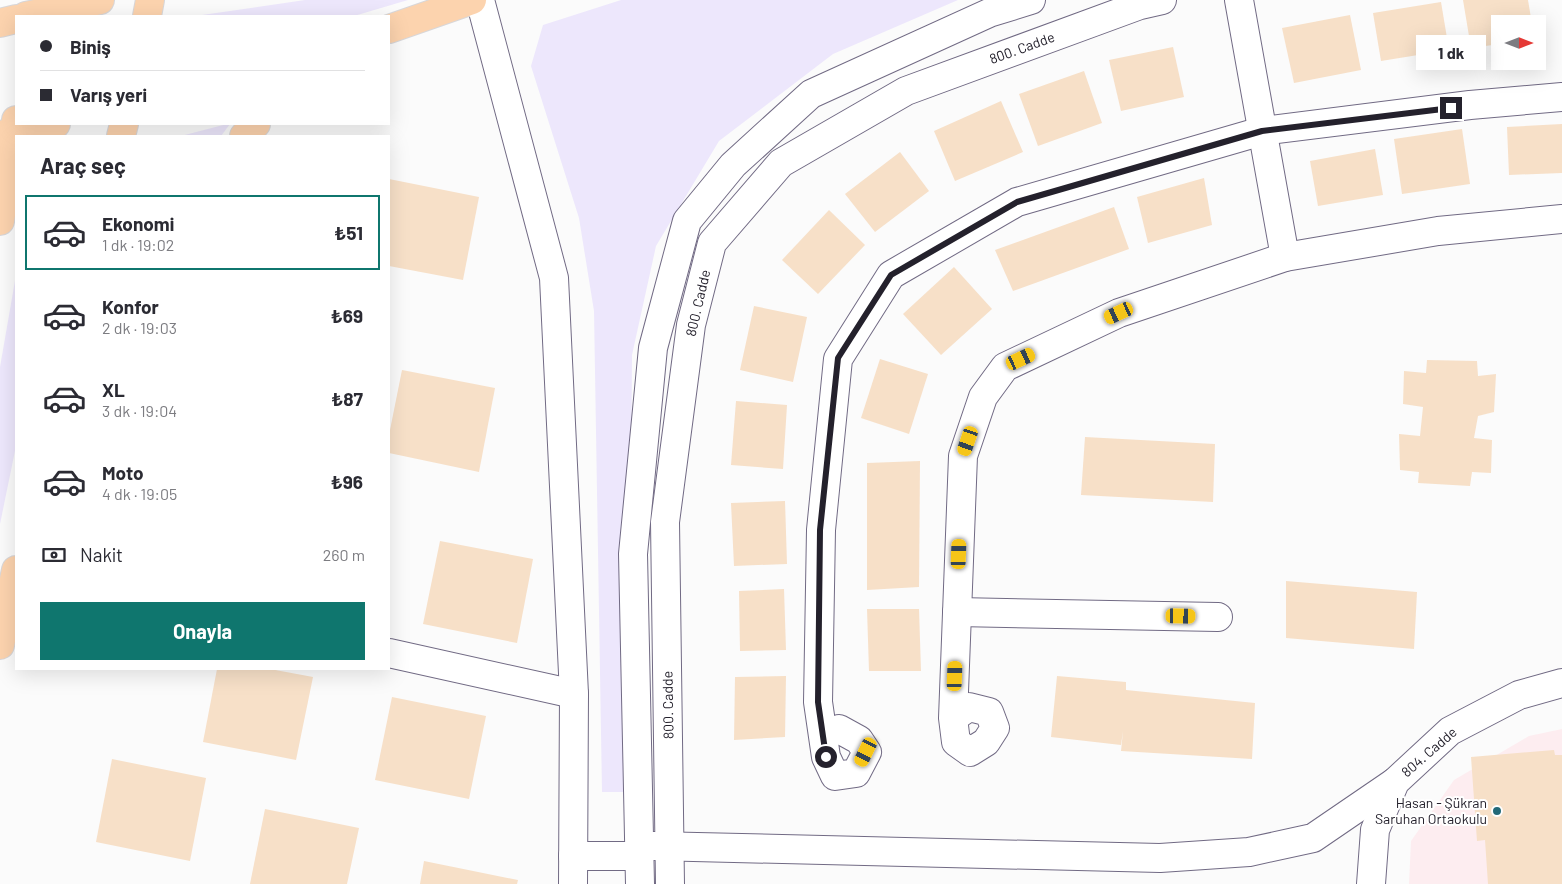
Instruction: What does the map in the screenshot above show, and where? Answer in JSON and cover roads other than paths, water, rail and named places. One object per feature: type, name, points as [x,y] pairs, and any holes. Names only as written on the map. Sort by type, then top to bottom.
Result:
[{"type":"main road","points":[[31,13],[100,0]]},
{"type":"main road","points":[[147,15],[150,0]]},
{"type":"main road","points":[[390,29],[472,0]]},
{"type":"main road","points":[[0,23],[15,18]]},
{"type":"main road","points":[[0,221],[10,129],[47,125]]},
{"type":"main road","points":[[245,135],[255,125]]},
{"type":"main road","points":[[0,645],[15,575]]},
{"type":"street","points":[[480,0],[554,278],[574,694],[572,884]]},
{"type":"street","points":[[640,884],[633,554],[653,348],[687,221],[733,165],[811,94],[989,13],[1031,0]]},
{"type":"street","name":"800. Cadde","points":[[670,884],[664,522],[691,325],[712,243],[781,163],[906,91],[1140,5],[1162,0]]},
{"type":"street","points":[[1239,0],[1285,257]]},
{"type":"street","points":[[823,736],[818,702],[820,530],[838,358],[891,275],[1017,202],[1262,131],[1470,105],[1562,97]]},
{"type":"street","points":[[954,718],[963,456],[983,397],[1005,367],[1119,313],[1285,257],[1438,231],[1562,219]]},
{"type":"street","points":[[957,612],[1218,617]]},
{"type":"street","points":[[390,653],[574,694]]},
{"type":"street","name":"804. Cadde","points":[[1372,884],[1374,830],[1395,782],[1450,732],[1520,695],[1562,683]]},
{"type":"street","points":[[572,856],[639,851],[670,846],[1160,858],[1249,852],[1313,838],[1395,782]]},
{"type":"place","name":"Hasan - Şükran Saruhan Ortaokulu","points":[[1497,811]]}]
